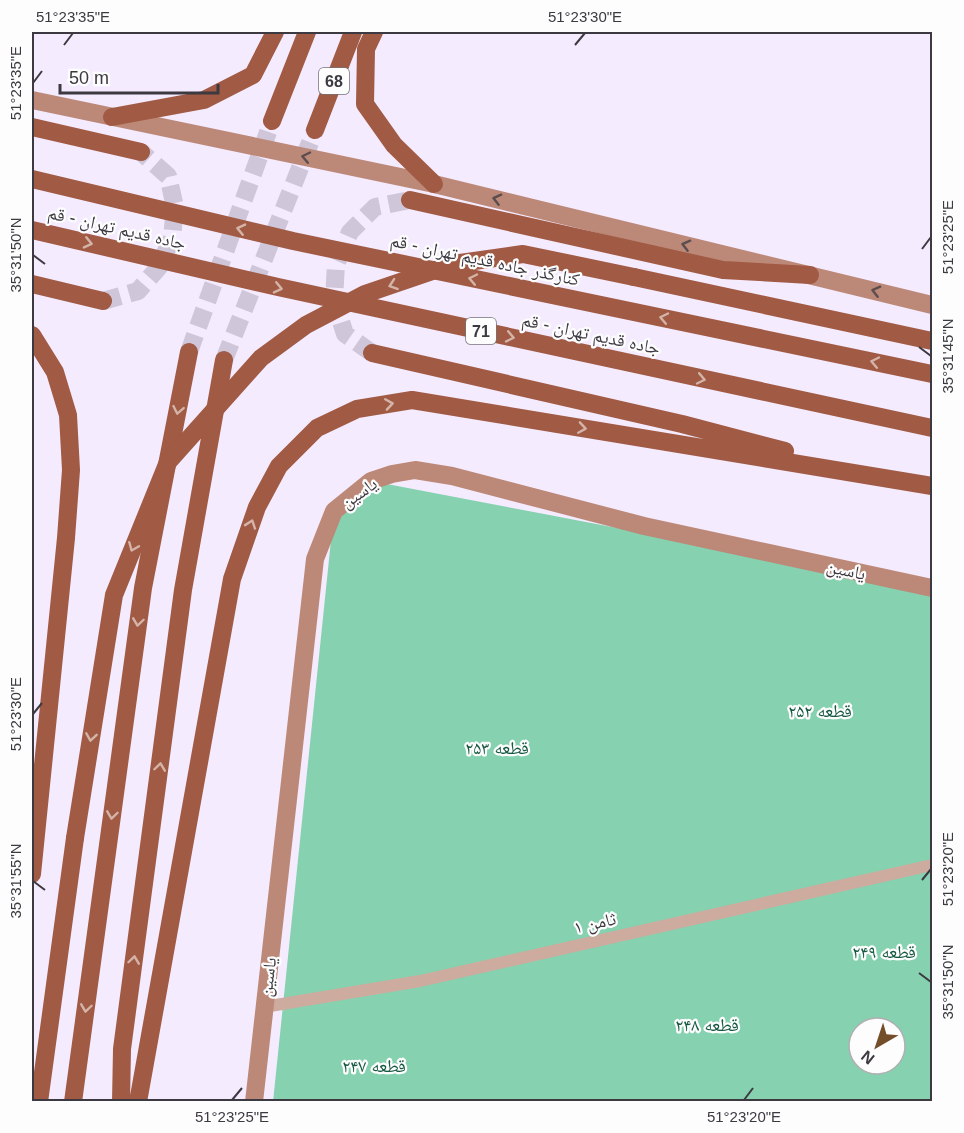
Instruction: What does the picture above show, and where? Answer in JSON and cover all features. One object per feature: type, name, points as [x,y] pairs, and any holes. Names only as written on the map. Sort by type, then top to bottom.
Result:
[{"type":"highway","points":[[112,117],[204,100],[253,75],[275,32]]},
{"type":"highway","name":"68","points":[[272,121],[307,32]]},
{"type":"highway","name":"68","points":[[315,130],[352,32]]},
{"type":"highway","points":[[374,32],[366,49],[365,104],[394,145],[434,184]]},
{"type":"highway","points":[[32,127],[141,152]]},
{"type":"highway","name":"کنارگذر جاده قدیم تهران - قم","points":[[32,179],[293,242],[933,374]]},
{"type":"highway","points":[[410,200],[723,270],[810,275]]},
{"type":"highway","name":"جاده قدیم تهران - قم","points":[[32,230],[278,288],[933,428]]},
{"type":"highway","points":[[39,1101],[75,838],[114,595],[168,462],[261,358],[306,325],[365,294],[453,264],[522,254],[933,341]]},
{"type":"highway","points":[[32,284],[103,301]]},
{"type":"highway","points":[[32,335],[55,372],[68,415],[71,470],[32,874]]},
{"type":"highway","points":[[73,1101],[143,588],[189,352]]},
{"type":"highway","points":[[372,353],[682,424],[891,479]]},
{"type":"highway","points":[[121,1101],[122,1049],[182,602],[225,360]]},
{"type":"highway","points":[[138,1101],[232,579],[257,507],[279,466],[317,428],[357,409],[412,400],[933,486]]},
{"type":"street","points":[[32,100],[434,184],[933,305]]},
{"type":"street","name":"یاسین","points":[[255,1101],[315,559],[334,511],[371,481],[415,470],[452,476],[644,526],[933,588]]},
{"type":"lane","name":"ثامن ۱","points":[[264,1007],[420,981],[933,865]]},
{"type":"green space","points":[[371,481],[932,588],[932,1101],[273,1102],[334,511]]},
{"type":"tunnel","points":[[189,352],[272,121]]},
{"type":"tunnel","points":[[224,360],[315,130]]},
{"type":"tunnel","points":[[103,301],[138,291],[159,267],[172,238],[175,207],[168,176],[141,152]]},
{"type":"tunnel","points":[[372,353],[345,334],[334,300],[336,264],[350,232],[375,207],[410,200]]},
{"type":"park label","name":"قطعه ۲۵۲","points":[[820,711]]},
{"type":"park label","name":"قطعه ۲۵۳","points":[[497,748]]},
{"type":"park label","name":"قطعه ۲۴۹","points":[[884,952]]},
{"type":"park label","name":"قطعه ۲۴۸","points":[[707,1025]]},
{"type":"park label","name":"قطعه ۲۴۷","points":[[374,1066]]}]
